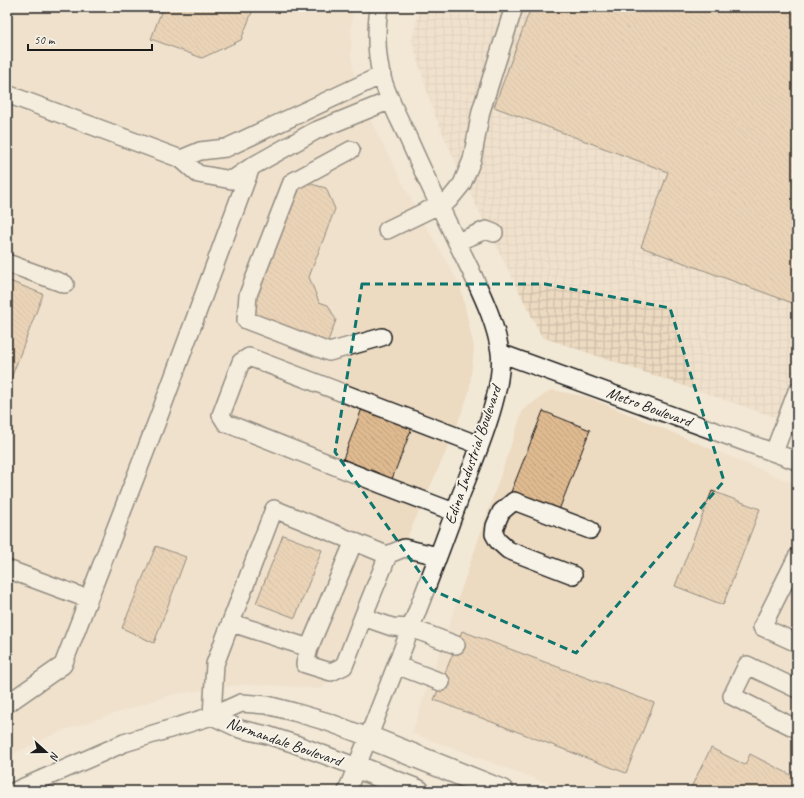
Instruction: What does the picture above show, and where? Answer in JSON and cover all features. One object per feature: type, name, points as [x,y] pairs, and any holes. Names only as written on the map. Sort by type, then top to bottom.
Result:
[{"type":"highway","points":[[368,737],[502,791]]},
{"type":"highway","points":[[357,767],[418,791]]},
{"type":"street","name":"Edina Industrial Boulevard","points":[[347,791],[411,628],[479,445],[495,396],[500,373],[500,353],[495,330],[485,302],[438,205],[391,100],[382,75],[377,40],[379,7]]},
{"type":"street","points":[[387,230],[449,200],[462,184],[470,165],[481,112],[514,7]]},
{"type":"street","points":[[181,159],[200,151],[226,148],[382,75]]},
{"type":"street","points":[[7,94],[181,159],[198,174],[232,180],[251,167],[315,131],[391,100]]},
{"type":"street","points":[[7,106],[23,100]]},
{"type":"street","points":[[351,150],[292,182],[248,294],[246,320],[329,352],[382,337]]},
{"type":"street","points":[[7,704],[62,665],[159,416],[251,167]]},
{"type":"street","points":[[457,242],[486,230],[494,233]]},
{"type":"street","points":[[7,263],[65,284]]},
{"type":"street","name":"Metro Boulevard","points":[[500,353],[797,461]]},
{"type":"street","points":[[454,512],[226,423],[221,415],[241,362],[249,357],[479,445]]},
{"type":"street","points":[[774,452],[797,391]]},
{"type":"street","points":[[573,575],[508,550],[498,542],[494,534],[495,526],[501,512],[514,501],[590,530]]},
{"type":"street","points":[[212,716],[216,664],[274,508],[388,555]]},
{"type":"street","points":[[354,542],[309,648],[305,664],[331,672],[344,666],[388,555],[404,548],[438,556]]},
{"type":"street","points":[[797,557],[762,627],[797,643]]},
{"type":"street","points":[[7,569],[88,599]]},
{"type":"street","points":[[363,617],[392,627],[411,628],[456,646]]},
{"type":"street","points":[[232,622],[309,648]]},
{"type":"street","points":[[396,665],[441,682]]},
{"type":"street","points":[[797,689],[746,665],[732,696],[797,729]]},
{"type":"street","name":"Normandale Boulevard","points":[[15,791],[124,743],[212,716],[241,703],[267,705],[328,722],[368,737]]},
{"type":"street","name":"Normandale Boulevard","points":[[212,716],[240,729],[267,735],[295,744],[357,767]]},
{"type":"street","points":[[7,787],[12,791]]},
{"type":"highlighted area","points":[[362,284],[545,284],[670,308],[724,481],[576,653],[432,590],[335,452]]},
{"type":"shaded area","points":[[7,7],[352,7],[351,57],[358,97],[416,209],[460,285],[474,348],[469,392],[453,436],[352,659],[321,689],[246,684],[174,694],[64,730],[12,754],[7,754]]},
{"type":"shaded area","points":[[420,7],[797,7],[797,426],[542,337],[466,185],[433,111],[412,40]]},
{"type":"shaded area","points":[[551,390],[588,397],[797,485],[797,791],[569,791],[412,733],[523,410]]},
{"type":"building","points":[[163,7],[254,7],[241,40],[202,58],[151,39]]},
{"type":"building","points":[[531,7],[797,7],[797,300],[795,304],[641,247],[668,172],[494,107]]},
{"type":"building","points":[[307,183],[326,188],[335,209],[309,277],[319,302],[328,305],[336,320],[328,341],[313,344],[252,321],[247,307],[291,191]]},
{"type":"building","points":[[7,280],[43,294],[7,389]]},
{"type":"building","points":[[363,406],[413,425],[392,479],[343,459]]},
{"type":"building","points":[[543,411],[590,430],[559,510],[511,492]]},
{"type":"building","points":[[712,491],[760,509],[723,605],[675,586]]},
{"type":"building","points":[[283,535],[322,550],[295,618],[256,603]]},
{"type":"building","points":[[156,546],[186,557],[154,643],[122,628]]},
{"type":"building","points":[[462,631],[654,703],[626,773],[434,700]]},
{"type":"building","points":[[711,748],[745,765],[750,754],[797,778],[794,788],[797,791],[689,791]]}]
